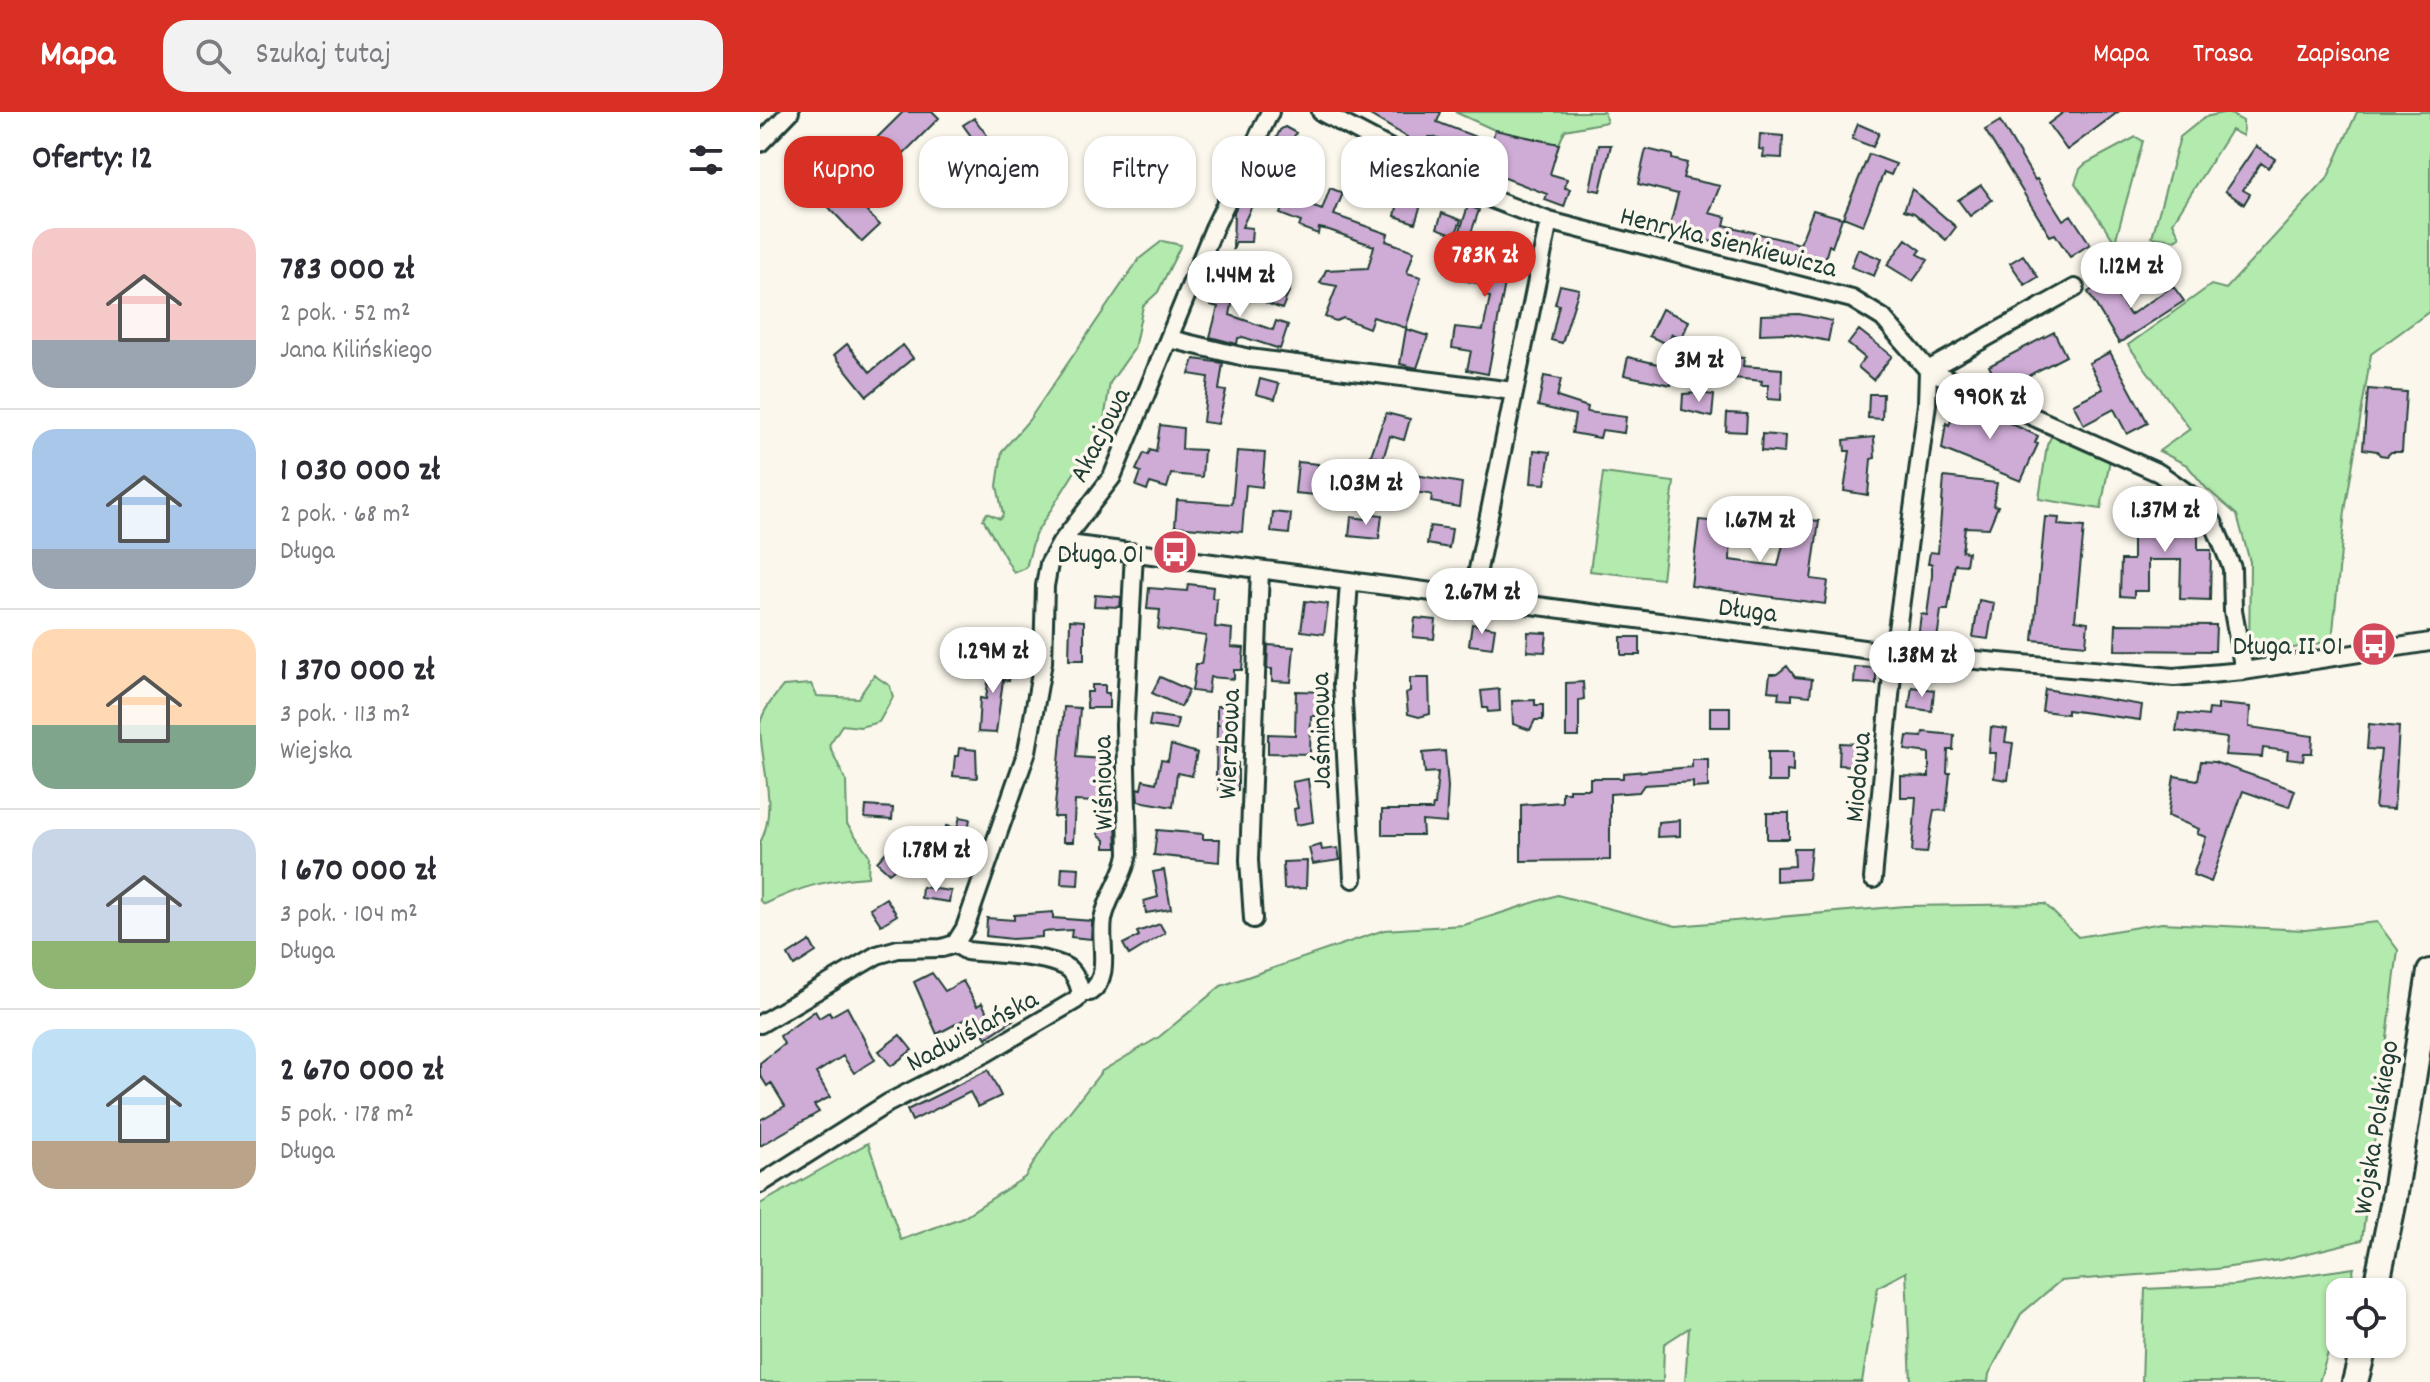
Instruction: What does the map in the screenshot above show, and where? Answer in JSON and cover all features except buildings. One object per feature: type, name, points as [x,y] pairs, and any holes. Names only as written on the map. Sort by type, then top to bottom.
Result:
[{"type":"main road","name":"Wojska Polskiego","points":[[2378,1278],[2393,1205],[2430,972]]},
{"type":"main road","points":[[2355,1382],[2361,1358]]},
{"type":"street","points":[[760,143],[790,112]]},
{"type":"street","name":"Akacjowa","points":[[955,944],[965,928],[1027,751],[1043,662],[1045,586],[1049,564],[1061,543],[1112,477],[1214,228],[1270,112]]},
{"type":"street","name":"Henryka Sienkiewicza","points":[[1321,112],[1473,192],[1549,221],[1852,299],[1883,318],[1928,370]]},
{"type":"street","points":[[1472,599],[1549,221]]},
{"type":"street","points":[[1928,370],[2075,288]]},
{"type":"street","points":[[1170,339],[1249,358],[1513,391]]},
{"type":"street","points":[[1928,370],[2159,473],[2193,497],[2213,522],[2232,568],[2233,611],[2244,671]]},
{"type":"street","name":"Miodowa","points":[[1873,879],[1894,653],[1927,404],[1928,370]]},
{"type":"street","name":"Długa","points":[[1061,543],[1894,653],[2174,677],[2244,671],[2430,642]]},
{"type":"street","name":"Wiśniowa","points":[[1081,992],[1090,992],[1099,986],[1103,975],[1103,922],[1108,902],[1125,871],[1128,854],[1125,725],[1134,553]]},
{"type":"street","name":"Wierzbowa","points":[[1253,919],[1249,860],[1260,570]]},
{"type":"street","name":"Jaśminowa","points":[[1349,582],[1342,684],[1353,879]]},
{"type":"street","points":[[760,1024],[877,955],[898,949],[942,948],[955,944]]},
{"type":"street","name":"Nadwiślańska","points":[[760,1184],[888,1103],[986,1053],[1076,1000],[1081,992],[1077,978],[1068,968],[1052,962],[967,951],[955,944]]},
{"type":"green space","points":[[1455,112],[1604,112],[1607,122],[1565,130],[1559,144],[1501,133]]},
{"type":"green space","points":[[2227,112],[2243,121],[2243,136],[2231,130],[2173,222],[2180,237],[2174,240],[2152,237],[2180,137],[2205,117]]},
{"type":"green space","points":[[2357,112],[2430,112],[2430,311],[2371,354],[2345,511],[2332,641],[2249,656],[2250,562],[2237,515],[2206,488],[2187,465],[2159,451],[2190,429],[2128,345],[2211,285],[2226,289],[2327,179]]},
{"type":"green space","points":[[2136,137],[2143,141],[2115,242],[2075,183],[2085,164]]},
{"type":"green space","points":[[1162,241],[1181,245],[1158,292],[1143,306],[1134,349],[1110,383],[1103,427],[1035,535],[1026,568],[1014,573],[983,519],[987,513],[1000,519],[1003,514],[997,486],[1002,451],[1029,420],[1139,259]]},
{"type":"green space","points":[[2052,435],[2110,459],[2101,509],[2039,499],[2047,445]]},
{"type":"green space","points":[[1603,473],[1674,482],[1662,579],[1590,571]]},
{"type":"green space","points":[[874,675],[890,686],[893,697],[879,722],[860,727],[842,725],[829,745],[846,781],[847,824],[869,855],[868,877],[815,885],[765,904],[760,901],[760,843],[768,815],[760,724],[764,714],[783,686],[811,684],[817,696],[858,698]]},
{"type":"green space","points":[[1557,895],[1676,926],[1905,906],[2045,904],[2078,937],[2162,923],[2305,930],[2377,922],[2398,950],[2362,1240],[2280,1260],[2216,1269],[2060,1281],[2021,1314],[1989,1374],[1988,1382],[1911,1382],[1906,1272],[1878,1287],[1862,1382],[1685,1382],[1689,1328],[1664,1344],[1663,1382],[760,1382],[760,1204],[868,1143],[901,1240],[963,1217],[1025,1177],[1051,1135],[1102,1071],[1159,1037],[1221,986],[1384,930],[1464,925]]},
{"type":"green space","points":[[2354,1268],[2351,1278],[2326,1278],[2326,1358],[2319,1382],[2142,1382],[2145,1289],[2235,1285]]},
{"type":"place","name":"Długa 01","points":[[1175,552]]},
{"type":"place","name":"Długa II 01","points":[[2374,644]]}]
